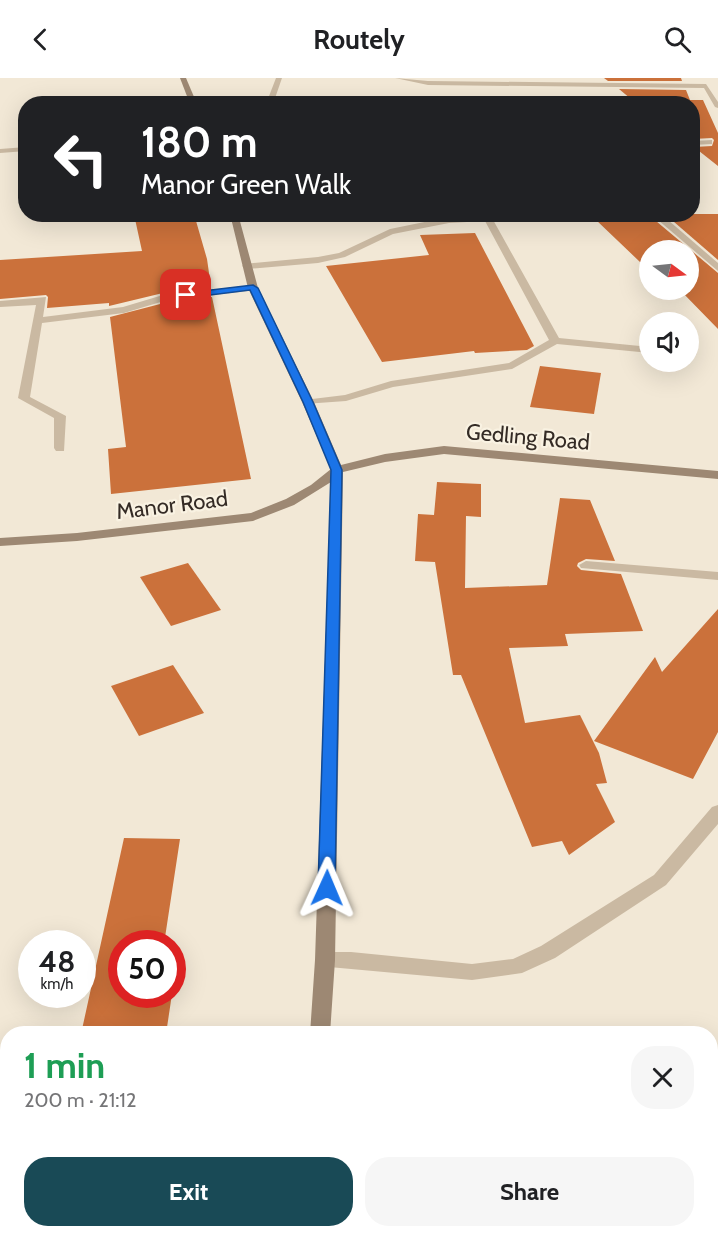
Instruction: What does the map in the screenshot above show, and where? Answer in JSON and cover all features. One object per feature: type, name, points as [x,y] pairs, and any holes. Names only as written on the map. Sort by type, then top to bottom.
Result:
[{"type":"main road","points":[[183,78],[184,87],[189,96]]},
{"type":"main road","points":[[236,222],[253,288],[308,402],[337,470],[325,960],[321,1026]]},
{"type":"main road","name":"Gedling Road","points":[[337,470],[385,458],[444,450],[718,475]]},
{"type":"main road","name":"Manor Road","points":[[0,542],[77,537],[253,517],[298,497],[337,470]]},
{"type":"street","points":[[272,96],[279,78]]},
{"type":"street","points":[[398,78],[428,83],[706,86]]},
{"type":"street","points":[[703,78],[717,106]]},
{"type":"street","points":[[700,143],[709,142]]},
{"type":"street","points":[[0,150],[18,149]]},
{"type":"street","points":[[247,266],[318,260],[342,255],[390,232],[439,222]]},
{"type":"street","points":[[490,222],[555,341]]},
{"type":"street","points":[[664,222],[718,268]]},
{"type":"street","points":[[37,321],[124,310],[163,298],[253,288]]},
{"type":"street","points":[[0,304],[43,301],[37,321],[24,398],[60,416],[60,447]]},
{"type":"street","points":[[308,402],[346,398],[391,384],[512,366],[555,341],[639,349]]},
{"type":"street","points":[[586,565],[718,576]]},
{"type":"street","points":[[325,960],[351,960],[472,972],[515,967],[548,952],[660,880],[718,812]]},
{"type":"building","points":[[604,78],[681,78],[682,81],[608,81]]},
{"type":"building","points":[[619,89],[686,90],[688,96],[627,96]]},
{"type":"building","points":[[700,100],[703,100],[718,133],[718,166],[700,152],[700,147],[712,146],[714,140],[700,139]]},
{"type":"building","points":[[700,214],[718,214],[718,260],[699,244],[699,240],[695,240],[674,222],[700,222]]},
{"type":"building","points":[[136,222],[196,222],[207,259],[211,287],[163,293],[109,306],[109,303],[47,308],[48,297],[46,295],[0,299],[0,260],[142,251]]},
{"type":"building","points":[[598,222],[657,222],[679,240],[639,240],[639,261]]},
{"type":"building","points":[[475,233],[534,346],[527,350],[475,353],[474,351],[382,362],[326,266],[429,255],[420,235]]},
{"type":"building","points":[[699,257],[718,273],[718,329],[690,300],[699,300]]},
{"type":"building","points":[[212,297],[251,479],[111,494],[108,449],[126,447],[110,317],[164,303]]},
{"type":"building","points":[[540,366],[601,373],[594,414],[530,407]]},
{"type":"building","points":[[437,482],[481,484],[481,517],[466,516],[465,588],[547,585],[560,498],[590,500],[615,561],[586,559],[577,566],[581,570],[621,574],[643,631],[565,634],[568,646],[509,648],[525,723],[580,715],[599,753],[607,783],[596,784],[615,822],[569,855],[562,841],[532,847],[461,675],[453,675],[435,562],[415,561],[418,514],[434,515]]},
{"type":"building","points":[[188,563],[221,610],[171,626],[140,577]]},
{"type":"building","points":[[718,609],[718,732],[693,779],[594,741],[655,657],[662,672]]},
{"type":"building","points":[[173,665],[204,713],[139,736],[111,686]]},
{"type":"building","points":[[124,838],[180,839],[166,930],[108,930],[108,1008],[170,1008],[167,1026],[83,1026],[87,1008],[96,1008],[96,966]]},
{"type":"route","points":[[186,295],[253,288],[308,402],[337,470],[327,888]]}]
